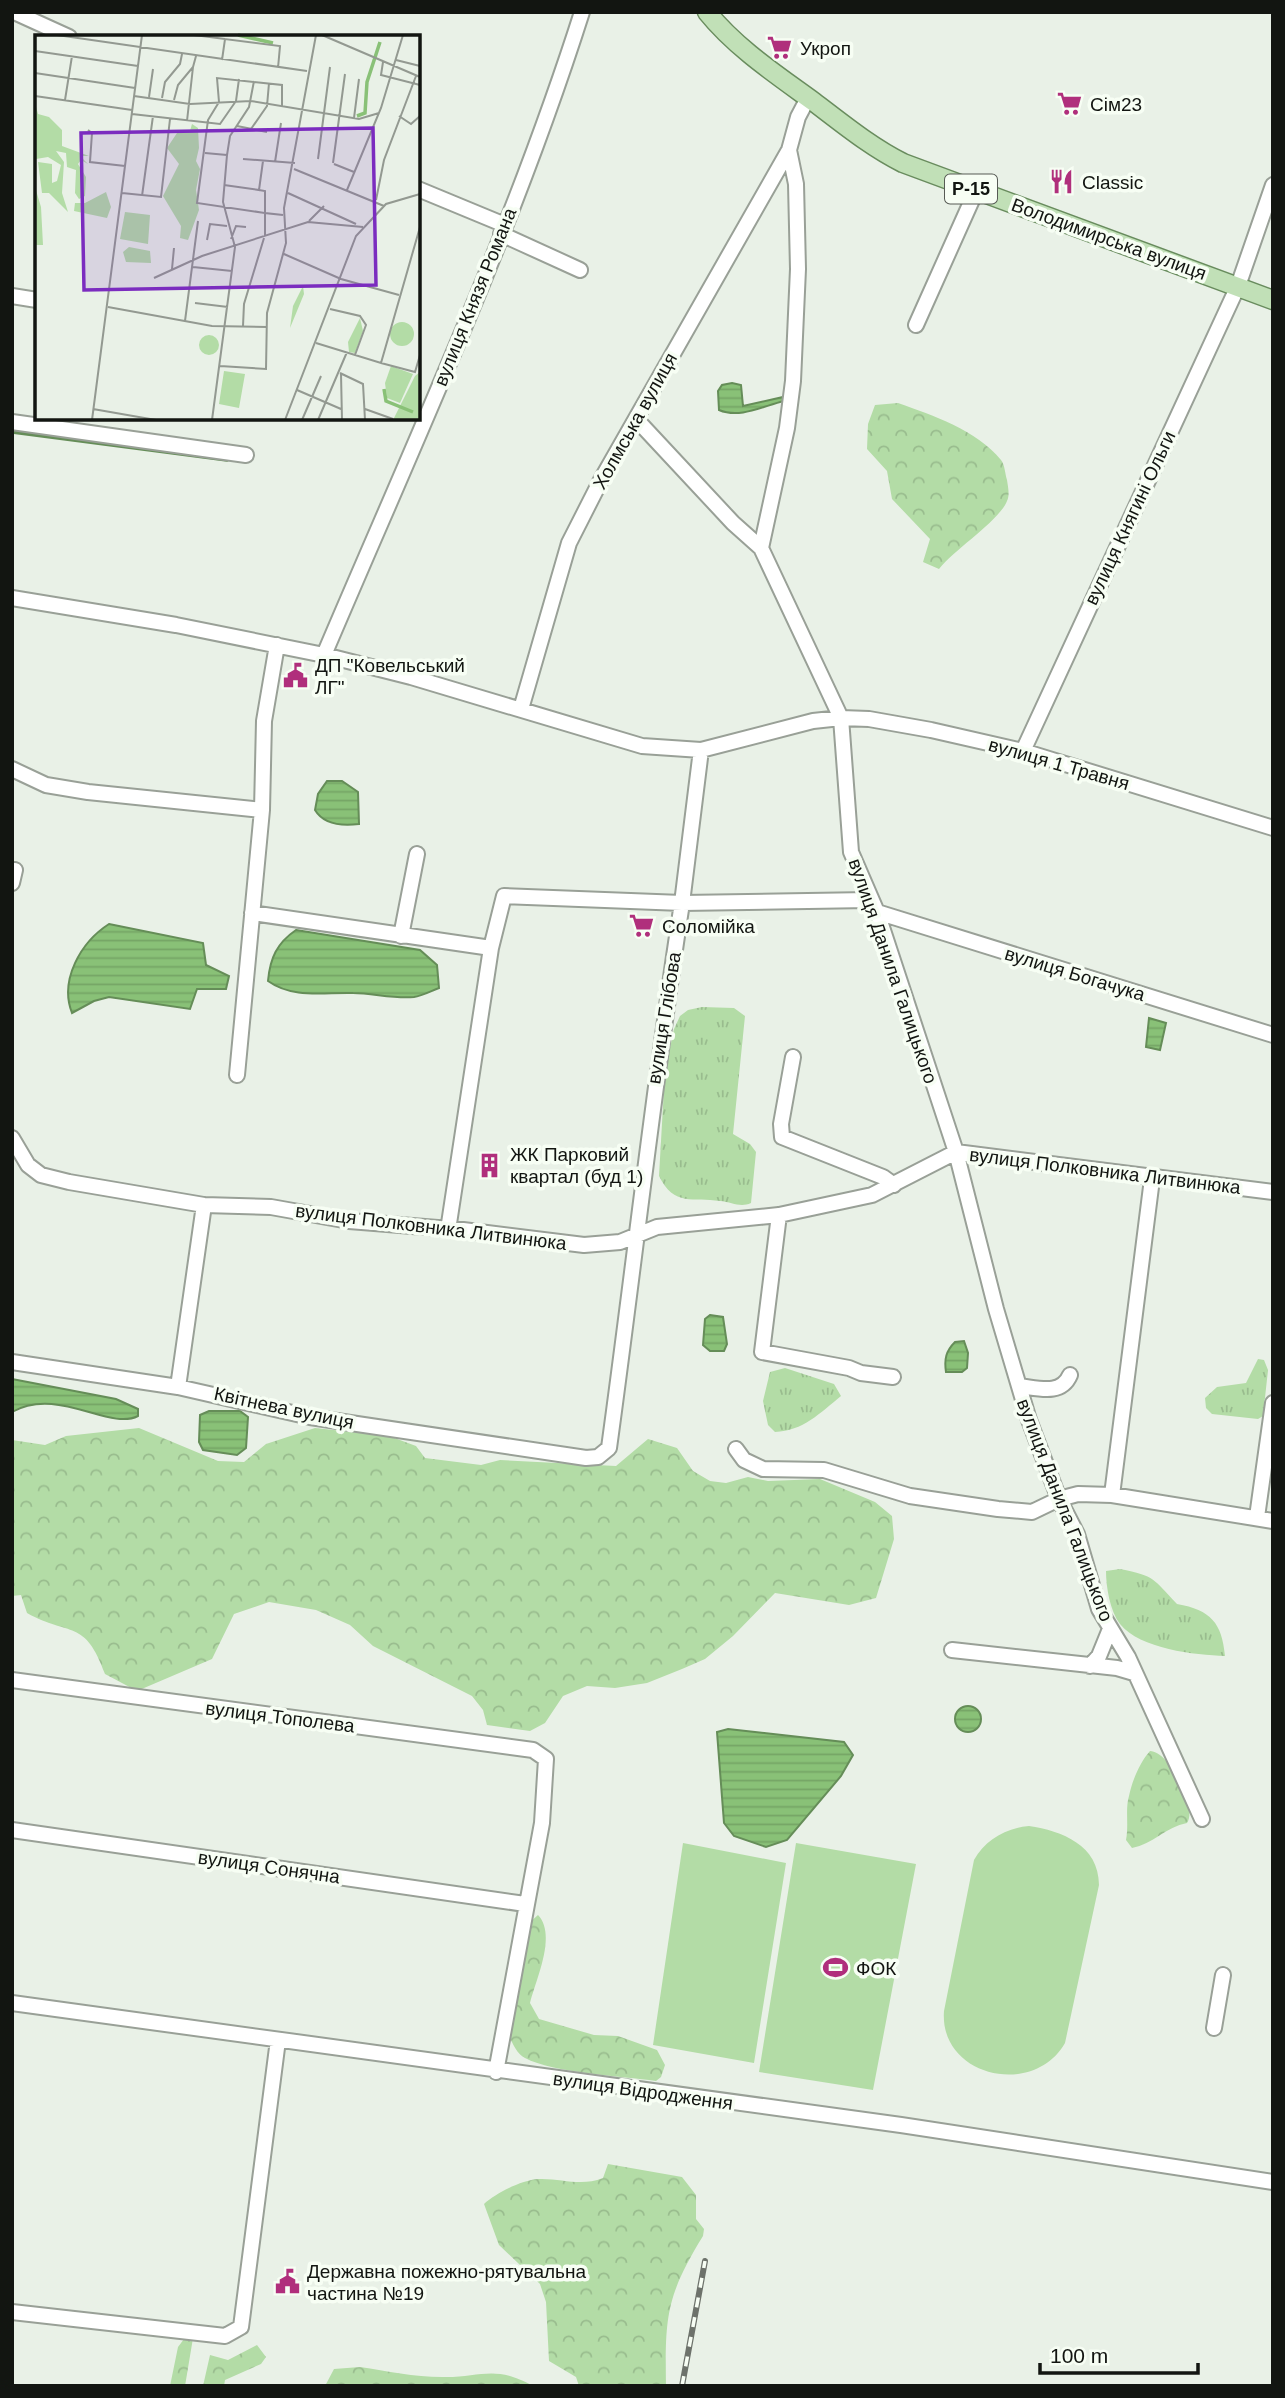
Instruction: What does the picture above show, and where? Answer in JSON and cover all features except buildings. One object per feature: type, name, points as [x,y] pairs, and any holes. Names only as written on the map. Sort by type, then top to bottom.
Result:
[{"type":"main road","name":"Володимирська вулиця","points":[[707,12],[747,51],[883,153],[976,191],[1273,300]]},
{"type":"street","points":[[14,12],[65,35]]},
{"type":"street","name":"вулиця Князя Романа","points":[[324,655],[503,230],[560,82],[582,12]]},
{"type":"street","points":[[636,419],[733,523],[761,548],[788,428],[793,381],[798,269],[796,184],[789,150],[798,117],[808,98]]},
{"type":"street","name":"Холмська вулиця","points":[[521,709],[569,543],[636,419],[789,150]]},
{"type":"street","name":"вулиця Княгині Ольги","points":[[1023,751],[1238,286],[1273,186]]},
{"type":"street","points":[[420,190],[580,270]]},
{"type":"street","points":[[916,325],[976,191]]},
{"type":"street","points":[[12,296],[35,300]]},
{"type":"street","points":[[12,422],[246,455]]},
{"type":"street","name":"вулиця Данила Галицького","points":[[761,548],[841,718],[851,852],[873,906],[956,1152],[1019,1386],[1059,1499],[1077,1534],[1099,1609],[1128,1657],[1202,1819]]},
{"type":"street","points":[[12,598],[324,655],[521,709],[642,747],[701,750],[813,721],[841,718]]},
{"type":"street","points":[[237,1075],[262,810],[264,721],[277,645]]},
{"type":"street","name":"вулиця 1 Травня","points":[[841,718],[869,719],[931,730],[1023,751],[1273,828]]},
{"type":"street","name":"вулиця Глібова","points":[[598,1457],[609,1448],[639,1236],[653,1089],[682,902],[701,750]]},
{"type":"street","points":[[12,769],[46,785],[88,792],[262,810]]},
{"type":"street","points":[[401,936],[417,854]]},
{"type":"street","points":[[448,1230],[492,948],[504,896],[873,906]]},
{"type":"street","name":"вулиця Богачука","points":[[873,906],[1273,1035]]},
{"type":"street","points":[[252,913],[492,948]]},
{"type":"street","points":[[793,1057],[781,1124],[782,1137],[883,1177],[894,1185]]},
{"type":"street","name":"вулиця Полковника Литвинюка","points":[[12,1138],[28,1165],[41,1175],[204,1205],[271,1207],[349,1221],[584,1245],[621,1242],[657,1227],[779,1214],[872,1195],[956,1152],[1273,1192]]},
{"type":"street","points":[[1112,1495],[1152,1178]]},
{"type":"street","points":[[178,1387],[204,1205]]},
{"type":"street","points":[[779,1214],[762,1352],[893,1377]]},
{"type":"street","name":"Квітнева вулиця","points":[[12,1362],[178,1387],[310,1417],[586,1458],[598,1457]]},
{"type":"street","points":[[1019,1386],[1058,1389],[1066,1385],[1070,1375]]},
{"type":"street","points":[[1257,1517],[1273,1404]]},
{"type":"street","points":[[736,1448],[744,1460],[763,1469],[824,1470],[910,1496],[1032,1512],[1059,1499],[1078,1494],[1112,1495],[1273,1521]]},
{"type":"street","points":[[1090,1666],[1099,1656],[1110,1629]]},
{"type":"street","points":[[952,1650],[1134,1673]]},
{"type":"street","name":"вулиця Тополева","points":[[12,1680],[533,1750],[546,1759],[542,1823],[525,1904]]},
{"type":"street","name":"вулиця Сонячна","points":[[12,1830],[525,1904]]},
{"type":"street","points":[[496,2072],[525,1904]]},
{"type":"street","points":[[1214,2028],[1223,1975]]},
{"type":"street","name":"вулиця Відродження","points":[[12,2003],[496,2072],[901,2125],[1273,2182]]},
{"type":"street","points":[[12,2312],[225,2336],[241,2327],[278,2040]]},
{"type":"green space","points":[[898,403],[967,432],[991,449],[1004,467],[1009,494],[1002,509],[939,569],[923,562],[930,539],[892,499],[887,471],[867,449],[868,424],[875,405]]},
{"type":"green space","points":[[702,1007],[734,1008],[745,1016],[733,1134],[750,1144],[756,1152],[751,1203],[747,1204],[685,1199],[671,1192],[659,1176],[665,1071],[674,1029],[680,1016],[688,1010]]},
{"type":"green space","points":[[1258,1359],[1264,1360],[1268,1370],[1263,1416],[1258,1419],[1212,1414],[1206,1408],[1205,1398],[1217,1387],[1246,1383]]},
{"type":"green space","points":[[785,1368],[834,1384],[841,1396],[803,1425],[775,1432],[768,1425],[763,1401],[770,1372]]},
{"type":"green space","points":[[139,1428],[218,1461],[244,1462],[266,1444],[315,1428],[389,1436],[416,1446],[425,1458],[481,1465],[500,1460],[616,1466],[648,1439],[677,1448],[693,1471],[710,1481],[726,1483],[748,1477],[768,1481],[820,1479],[875,1502],[892,1516],[894,1539],[876,1598],[849,1605],[775,1593],[733,1636],[705,1659],[647,1683],[615,1688],[587,1686],[563,1696],[545,1723],[530,1731],[487,1725],[483,1710],[472,1696],[373,1646],[350,1625],[316,1610],[269,1602],[234,1614],[212,1659],[137,1691],[105,1674],[98,1656],[83,1636],[27,1613],[21,1595],[12,1596],[12,1440],[45,1445],[66,1436]]},
{"type":"green space","points":[[1120,1569],[1148,1577],[1177,1604],[1206,1614],[1213,1620],[1221,1635],[1225,1656],[1169,1649],[1129,1633],[1117,1619],[1108,1591],[1106,1571]]},
{"type":"green space","points":[[1150,1751],[1166,1760],[1180,1781],[1189,1805],[1189,1815],[1187,1823],[1132,1848],[1126,1840],[1128,1801],[1137,1772]]},
{"type":"green space","points":[[1029,1826],[1066,1836],[1086,1850],[1093,1860],[1099,1885],[1065,2043],[1051,2060],[1032,2070],[1012,2074],[991,2072],[972,2065],[956,2052],[946,2034],[944,2011],[974,1860],[997,1836],[1012,1829]]},
{"type":"green space","points":[[683,1843],[786,1863],[754,2063],[653,2045]]},
{"type":"green space","name":"ФОК","points":[[796,1843],[916,1864],[873,2090],[759,2072]]},
{"type":"green space","points":[[538,1915],[546,1934],[545,1945],[530,2003],[539,2019],[594,2035],[618,2036],[657,2050],[665,2065],[661,2077],[656,2081],[552,2067],[525,2058],[517,2051],[509,2036],[528,1924]]},
{"type":"green space","points":[[608,2164],[682,2177],[696,2195],[696,2219],[704,2229],[703,2236],[681,2275],[670,2308],[666,2342],[666,2386],[579,2386],[576,2377],[549,2361],[546,2302],[540,2284],[499,2245],[484,2204],[510,2188],[532,2180],[595,2181],[603,2178]]},
{"type":"green space","points":[[187,2335],[193,2338],[185,2386],[170,2386],[178,2347]]},
{"type":"green space","points":[[257,2345],[266,2357],[261,2364],[225,2380],[224,2386],[203,2386],[210,2355],[228,2360]]},
{"type":"green space","points":[[360,2367],[432,2377],[508,2375],[533,2386],[325,2386],[334,2369]]},
{"type":"shaded area","points":[[722,385],[741,385],[743,406],[783,397],[784,401],[751,411],[735,413],[719,410],[718,391]]},
{"type":"shaded area","points":[[327,781],[342,781],[358,792],[359,824],[334,823],[323,819],[315,810],[318,794]]},
{"type":"shaded area","points":[[109,924],[203,943],[206,965],[229,976],[226,989],[197,989],[190,1009],[109,997],[94,1001],[72,1013],[68,988],[75,963],[90,941]]},
{"type":"shaded area","points":[[296,930],[420,950],[437,965],[439,988],[420,996],[391,997],[361,993],[309,993],[278,987],[268,981],[273,958],[279,946]]},
{"type":"shaded area","points":[[1149,1018],[1166,1023],[1160,1050],[1146,1047]]},
{"type":"shaded area","points":[[710,1315],[723,1317],[727,1344],[724,1351],[710,1351],[703,1345],[705,1319]]},
{"type":"shaded area","points":[[964,1341],[968,1353],[967,1368],[962,1372],[946,1372],[948,1352],[955,1342]]},
{"type":"shaded area","points":[[12,1379],[116,1399],[138,1409],[138,1416],[113,1418],[47,1404],[29,1405],[12,1412]]},
{"type":"shaded area","points":[[209,1411],[240,1411],[248,1417],[246,1448],[237,1455],[203,1450],[199,1442],[200,1415]]},
{"type":"shaded area","points":[[968,1706],[977,1710],[981,1719],[977,1728],[968,1732],[959,1728],[955,1719],[959,1710]]},
{"type":"shaded area","points":[[728,1729],[844,1742],[853,1755],[841,1776],[787,1840],[766,1847],[734,1836],[724,1823],[717,1732]]},
{"type":"waterway","points":[[12,432],[227,460]]},
{"type":"railway","points":[[682,2386],[705,2261]]},
{"type":"place","name":"Укроп","points":[[780,48]]},
{"type":"place","name":"Сім23","points":[[1070,104]]},
{"type":"place","name":"Classic","points":[[1062,182]]},
{"type":"place","name":"ДП \"Ковельський ЛГ\"","points":[[295,676]]},
{"type":"place","name":"Соломійка","points":[[642,926]]},
{"type":"place","name":"ЖК Парковий квартал (буд 1)","points":[[490,1165]]},
{"type":"place","name":"ФОК","points":[[836,1968]]},
{"type":"place","name":"Державна пожежно-рятувальна частина №19","points":[[287,2282]]}]
